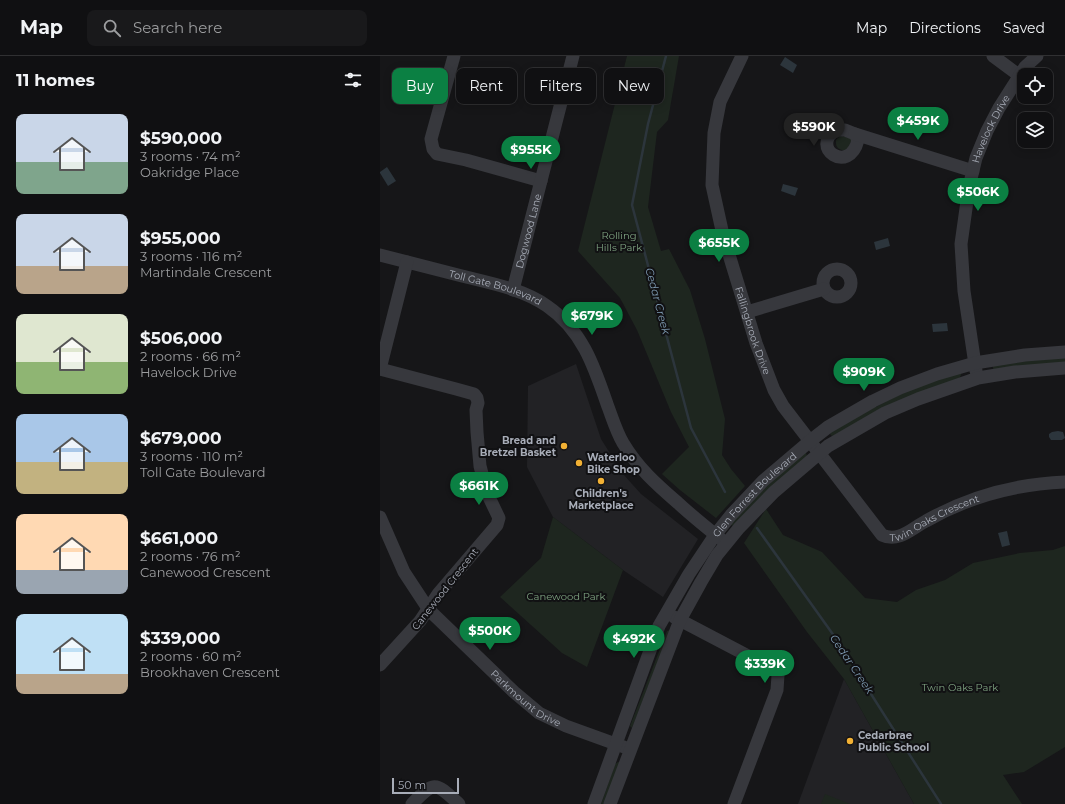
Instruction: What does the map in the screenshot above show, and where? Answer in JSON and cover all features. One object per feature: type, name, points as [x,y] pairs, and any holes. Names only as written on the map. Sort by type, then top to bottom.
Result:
[{"type":"street","points":[[454,56],[431,140],[433,149],[437,154],[466,160],[541,181]]},
{"type":"street","name":"Dogwood Lane","points":[[513,290],[573,56]]},
{"type":"street","name":"Fallingbrook Drive","points":[[742,56],[720,102],[714,133],[712,185],[720,226],[756,343],[774,390],[783,406],[819,454]]},
{"type":"street","points":[[993,56],[1017,74]]},
{"type":"street","name":"Havelock Drive","points":[[1025,68],[1037,56]]},
{"type":"street","name":"Havelock Drive","points":[[978,378],[964,291],[961,244],[968,186],[987,131],[999,108],[1017,81]]},
{"type":"street","points":[[855,134],[973,171]]},
{"type":"street","name":"Toll Gate Boulevard","points":[[380,254],[529,295],[561,317],[582,342],[597,375],[613,421],[620,437],[632,457],[646,475],[726,544]]},
{"type":"street","points":[[380,369],[407,262]]},
{"type":"street","points":[[747,312],[824,289]]},
{"type":"street","name":"Glen Forrest Boulevard","points":[[594,804],[659,626],[689,574],[715,535],[731,515],[763,481],[810,441],[847,416],[900,388],[937,374],[975,363],[1025,355],[1065,352]]},
{"type":"street","name":"Glen Forrest Boulevard","points":[[610,804],[680,620],[717,555],[774,492],[828,446],[885,413],[931,393],[978,378],[1015,372],[1065,368]]},
{"type":"street","name":"Canewood Crescent","points":[[380,369],[474,394],[478,403],[476,410],[480,466],[487,492],[498,518],[497,525],[438,594],[429,610],[380,665]]},
{"type":"street","name":"Twin Oaks Crescent","points":[[819,454],[882,535],[887,538],[901,536],[926,521],[953,508],[1008,490],[1046,483],[1065,482]]},
{"type":"street","name":"Parkmount Drive","points":[[380,517],[404,572],[429,610],[514,692],[539,713],[566,726],[631,750]]},
{"type":"street","points":[[667,613],[775,670],[778,675],[777,690],[734,804]]},
{"type":"street","points":[[412,804],[427,788],[434,786],[443,789],[459,804]]},
{"type":"shaded area","points":[[785,57],[797,65],[793,73],[780,65]]},
{"type":"shaded area","points":[[387,167],[396,181],[388,186],[380,173]]},
{"type":"shaded area","points":[[783,184],[798,188],[795,196],[781,191]]},
{"type":"shaded area","points":[[888,238],[890,246],[876,250],[874,242]]},
{"type":"shaded area","points":[[947,323],[948,331],[933,332],[932,324]]},
{"type":"shaded area","points":[[576,364],[601,439],[623,474],[641,494],[698,539],[663,597],[623,570],[553,517],[527,467],[528,386]]},
{"type":"shaded area","points":[[1058,431],[1063,432],[1065,438],[1062,440],[1051,440],[1049,434]]},
{"type":"shaded area","points":[[1007,531],[1010,545],[1002,547],[998,533]]},
{"type":"shaded area","name":"Cedarbrae Public School","points":[[844,679],[914,804],[798,804]]},
{"type":"green space","name":"Rolling Hills Park","points":[[627,56],[679,56],[668,120],[657,132],[648,207],[661,251],[669,249],[690,290],[705,339],[725,419],[722,455],[745,486],[716,518],[662,474],[689,447],[671,412],[637,330],[620,298],[578,251],[615,104],[664,104],[664,68],[624,68]]},
{"type":"green space","points":[[840,136],[852,138],[848,151],[837,147],[836,140]]},
{"type":"green space","points":[[1065,356],[1065,362],[994,370],[993,368],[993,365]]},
{"type":"green space","points":[[961,373],[959,379],[835,435],[832,436],[830,434],[847,423],[909,390],[926,383]]},
{"type":"green space","points":[[803,453],[806,453],[807,456],[733,526],[731,525],[731,522],[767,486]]},
{"type":"green space","name":"Twin Oaks Park","points":[[766,509],[783,535],[822,552],[865,598],[897,602],[916,590],[945,580],[973,563],[1020,553],[1053,550],[1065,546],[1065,747],[1024,772],[1003,775],[1022,804],[914,804],[844,679],[807,632],[744,543]]},
{"type":"green space","name":"Canewood Park","points":[[553,517],[623,570],[587,667],[562,653],[500,597],[541,558]]},
{"type":"green space","points":[[670,630],[632,728],[630,726],[667,631]]},
{"type":"green space","points":[[621,762],[608,804],[601,804],[615,764]]},
{"type":"green space","points":[[825,794],[850,804],[821,804]]},
{"type":"waterway","name":"Cedar Creek","points":[[666,56],[648,124],[632,205],[691,428],[725,492]]},
{"type":"waterway","name":"Cedar Creek","points":[[757,528],[852,661],[871,694],[941,804]]},
{"type":"place","name":"Bread and Bretzel Basket","points":[[564,446]]},
{"type":"place","name":"Waterloo Bike Shop","points":[[579,463]]},
{"type":"place","name":"Children's Marketplace","points":[[601,481]]},
{"type":"place","name":"Cedarbrae Public School","points":[[850,741]]}]
